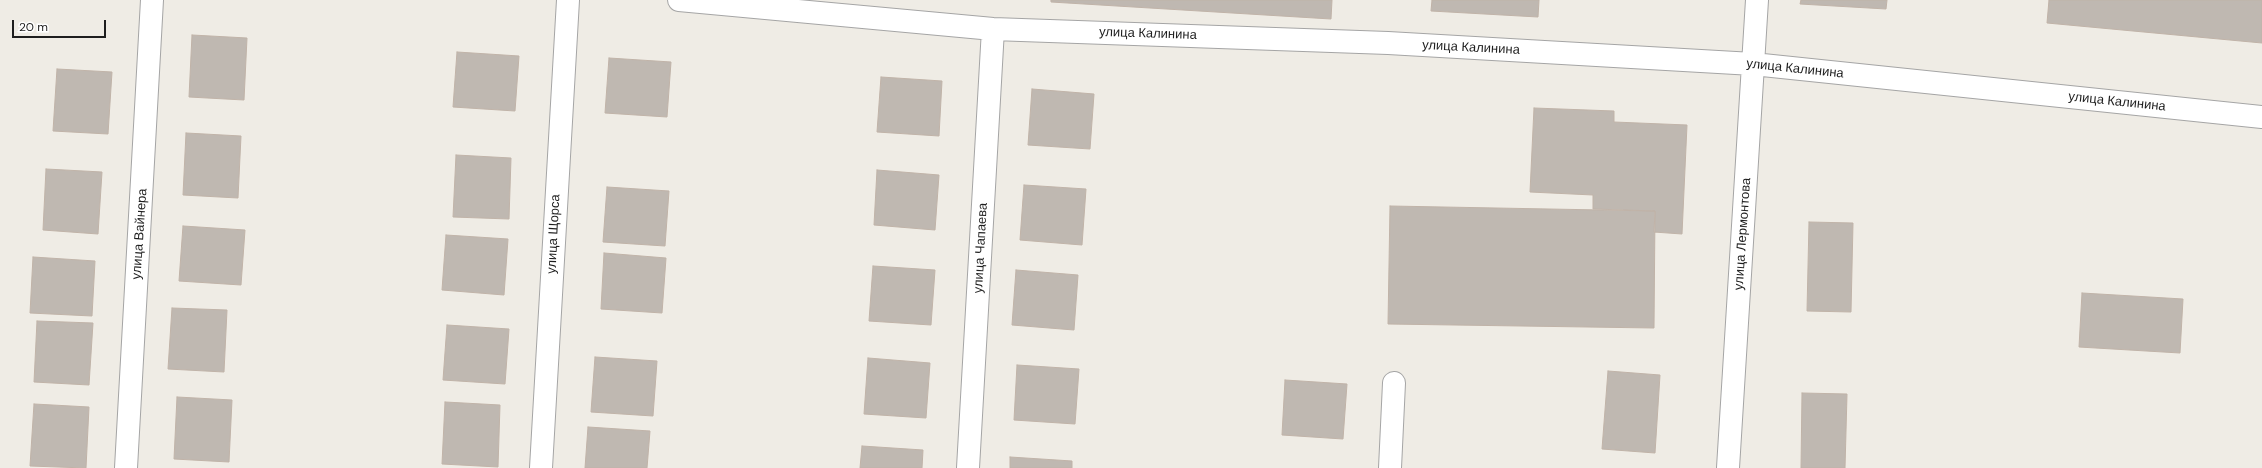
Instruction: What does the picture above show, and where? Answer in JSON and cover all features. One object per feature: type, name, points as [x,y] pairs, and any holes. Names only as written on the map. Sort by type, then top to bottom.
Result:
[{"type":"street","name":"улица Вайнера","points":[[126,468],[152,0]]},
{"type":"street","name":"улица Щорса","points":[[541,468],[568,0]]},
{"type":"street","name":"улица Калинина","points":[[679,0],[994,29],[1388,43],[1753,64],[2262,117]]},
{"type":"street","name":"улица Лермонтова","points":[[1728,468],[1757,0]]},
{"type":"street","name":"улица Чапаева","points":[[968,468],[994,29]]},
{"type":"street","points":[[1390,468],[1394,383]]},
{"type":"building","points":[[1051,0],[1332,0],[1331,19],[1051,2]]},
{"type":"building","points":[[1432,0],[1539,0],[1538,17],[1431,11]]},
{"type":"building","points":[[1801,0],[1887,0],[1886,9],[1800,4]]},
{"type":"building","points":[[2049,0],[2262,0],[2262,43],[2047,23]]},
{"type":"building","points":[[192,35],[247,38],[244,100],[189,97]]},
{"type":"building","points":[[457,52],[519,56],[515,111],[453,107]]},
{"type":"building","points":[[609,58],[671,62],[667,117],[605,113]]},
{"type":"building","points":[[57,69],[112,72],[108,134],[53,131]]},
{"type":"building","points":[[881,77],[942,81],[939,136],[877,132]]},
{"type":"building","points":[[1032,89],[1094,94],[1090,149],[1028,145]]},
{"type":"building","points":[[1534,108],[1614,111],[1614,122],[1687,125],[1682,234],[1654,232],[1655,211],[1593,209],[1593,195],[1530,192]]},
{"type":"building","points":[[186,133],[241,136],[238,198],[183,195]]},
{"type":"building","points":[[456,155],[511,158],[509,219],[453,217]]},
{"type":"building","points":[[46,169],[102,172],[98,234],[43,230]]},
{"type":"building","points":[[877,170],[939,175],[935,230],[874,225]]},
{"type":"building","points":[[1024,185],[1086,189],[1082,245],[1020,240]]},
{"type":"building","points":[[607,187],[669,191],[665,246],[603,242]]},
{"type":"building","points":[[1390,206],[1655,211],[1654,328],[1388,324]]},
{"type":"building","points":[[1809,222],[1853,223],[1851,312],[1807,311]]},
{"type":"building","points":[[183,226],[245,230],[241,285],[179,281]]},
{"type":"building","points":[[446,235],[508,239],[504,295],[442,290]]},
{"type":"building","points":[[604,253],[666,258],[662,313],[601,309]]},
{"type":"building","points":[[33,257],[95,261],[92,316],[30,313]]},
{"type":"building","points":[[873,266],[935,270],[931,325],[869,321]]},
{"type":"building","points":[[1016,270],[1078,275],[1074,330],[1012,325]]},
{"type":"building","points":[[2082,293],[2183,299],[2180,353],[2079,347]]},
{"type":"building","points":[[172,308],[227,310],[224,372],[168,369]]},
{"type":"building","points":[[37,321],[93,323],[89,385],[34,382]]},
{"type":"building","points":[[447,325],[509,329],[505,384],[443,380]]},
{"type":"building","points":[[595,357],[657,361],[653,416],[591,412]]},
{"type":"building","points":[[868,358],[930,363],[926,418],[864,414]]},
{"type":"building","points":[[1017,365],[1079,369],[1075,424],[1014,420]]},
{"type":"building","points":[[1608,371],[1660,375],[1655,453],[1602,449]]},
{"type":"building","points":[[1285,380],[1347,384],[1343,439],[1282,435]]},
{"type":"building","points":[[1802,393],[1847,394],[1845,468],[1801,468]]},
{"type":"building","points":[[177,397],[232,400],[229,462],[174,459]]},
{"type":"building","points":[[445,402],[500,405],[498,467],[442,464]]},
{"type":"building","points":[[34,404],[89,407],[86,468],[30,466]]},
{"type":"building","points":[[588,427],[650,431],[647,468],[585,468]]},
{"type":"building","points":[[862,446],[923,450],[922,468],[860,468]]},
{"type":"building","points":[[1010,457],[1072,461],[1072,468],[1010,468]]}]
